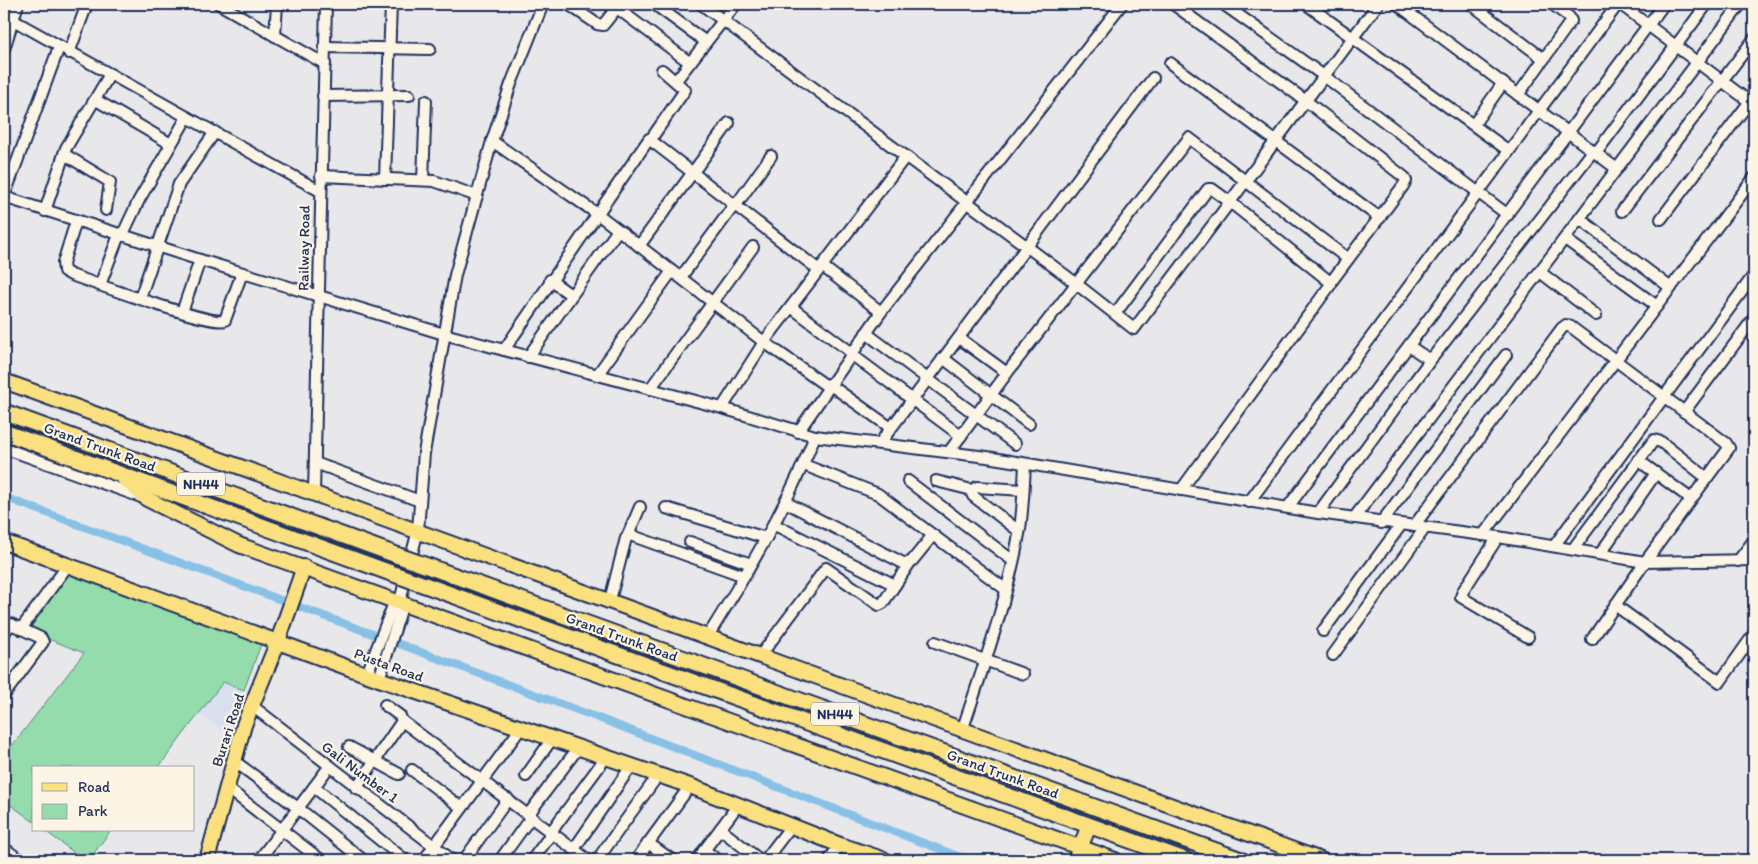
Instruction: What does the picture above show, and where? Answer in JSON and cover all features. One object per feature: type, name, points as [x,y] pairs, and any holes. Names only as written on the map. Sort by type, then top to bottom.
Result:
[{"type":"highway","name":"Grand Trunk Road","points":[[4,412],[1241,860]]},
{"type":"highway","name":"Grand Trunk Road","points":[[4,432],[1185,860]]},
{"type":"main road","points":[[4,381],[1321,860]]},
{"type":"main road","points":[[120,475],[147,499],[239,545],[304,567],[1078,854],[1114,860]]},
{"type":"main road","name":"Pusta Road","points":[[4,542],[280,635],[373,676],[578,748],[659,774],[764,816],[884,860]]},
{"type":"main road","name":"Burari Road","points":[[208,860],[226,788],[251,705],[280,635],[304,567]]},
{"type":"main road","points":[[1078,854],[1089,826]]},
{"type":"street","points":[[4,48],[18,4]]},
{"type":"street","points":[[69,53],[87,4]]},
{"type":"street","points":[[219,4],[325,64]]},
{"type":"street","points":[[275,36],[277,4]]},
{"type":"street","name":"Railway Road","points":[[314,493],[326,4]]},
{"type":"street","points":[[385,179],[391,4]]},
{"type":"street","points":[[373,676],[392,608],[399,603],[418,530],[424,453],[455,275],[492,140],[511,84],[543,4]]},
{"type":"street","points":[[568,4],[601,25],[606,23],[619,6],[689,62]]},
{"type":"street","points":[[654,4],[706,42]]},
{"type":"street","points":[[701,4],[1026,246],[1134,329],[1378,4]]},
{"type":"street","points":[[678,78],[736,4]]},
{"type":"street","points":[[798,432],[866,333],[966,201],[1122,4]]},
{"type":"street","points":[[1173,4],[1306,101],[1404,177],[1405,183],[1181,490]]},
{"type":"street","points":[[1223,4],[1324,76],[1508,215]]},
{"type":"street","points":[[1306,4],[1509,151]]},
{"type":"street","points":[[1397,4],[1617,169]]},
{"type":"street","points":[[1471,4],[1544,59]]},
{"type":"street","points":[[1518,95],[1571,21],[1569,17],[1552,4]]},
{"type":"street","points":[[1249,502],[1619,4],[1753,101],[1661,219]]},
{"type":"street","points":[[1288,507],[1664,4]]},
{"type":"street","points":[[1318,513],[1431,358],[1595,152],[1707,4]]},
{"type":"street","points":[[1354,518],[1741,4]]},
{"type":"street","points":[[4,15],[69,53],[320,191]]},
{"type":"street","points":[[1622,211],[1754,39]]},
{"type":"street","points":[[59,47],[4,197],[318,296],[444,334],[722,408],[815,436],[880,442],[950,452],[1381,523],[1498,537],[1645,562],[1754,560]]},
{"type":"street","points":[[324,47],[430,50]]},
{"type":"street","points":[[1170,63],[1380,218]]},
{"type":"street","points":[[504,350],[550,280],[685,90],[662,70]]},
{"type":"street","points":[[45,211],[64,154],[110,74]]},
{"type":"street","points":[[880,442],[1153,78]]},
{"type":"street","points":[[1474,124],[1503,84]]},
{"type":"street","points":[[323,96],[409,96]]},
{"type":"street","points":[[96,100],[171,144]]},
{"type":"street","points":[[423,180],[426,101]]},
{"type":"street","points":[[100,285],[121,235],[139,200],[188,117]]},
{"type":"street","points":[[639,246],[728,123]]},
{"type":"street","points":[[140,298],[179,184],[215,132]]},
{"type":"street","points":[[950,452],[991,394],[1189,138],[1348,259]]},
{"type":"street","points":[[650,139],[820,268],[882,312]]},
{"type":"street","points":[[492,140],[618,230],[764,342],[891,428]]},
{"type":"street","points":[[64,154],[110,182],[106,210]]},
{"type":"street","points":[[681,278],[771,156]]},
{"type":"street","points":[[722,408],[764,342],[906,156]]},
{"type":"street","points":[[321,176],[423,180],[452,186],[477,196]]},
{"type":"street","points":[[1483,535],[1754,178]]},
{"type":"street","points":[[1115,314],[1208,189],[1211,189],[1230,202],[1331,282]]},
{"type":"street","points":[[1580,218],[1671,288]]},
{"type":"street","points":[[76,221],[63,263],[64,271],[182,312],[215,322],[225,320],[242,272]]},
{"type":"street","points":[[528,357],[618,230]]},
{"type":"street","points":[[1565,239],[1657,306]]},
{"type":"street","points":[[650,389],[753,247]]},
{"type":"street","points":[[182,312],[200,260]]},
{"type":"street","points":[[597,375],[672,271]]},
{"type":"street","points":[[1540,272],[1596,315]]},
{"type":"street","points":[[1554,546],[1662,396],[1754,275]]},
{"type":"street","points":[[550,280],[571,295]]},
{"type":"street","points":[[791,307],[961,436]]},
{"type":"street","points":[[1684,412],[1754,318]]},
{"type":"street","points":[[1414,526],[1562,328],[1566,325],[1571,327],[1728,445],[1726,452],[1645,562],[1592,639]]},
{"type":"street","points":[[866,333],[1014,444]]},
{"type":"street","points":[[959,338],[1007,373]]},
{"type":"street","points":[[1410,346],[1431,358]]},
{"type":"street","points":[[1381,523],[1506,355]]},
{"type":"street","points":[[943,358],[1029,424]]},
{"type":"street","points":[[708,636],[766,538],[804,464],[815,436]]},
{"type":"street","points":[[1573,549],[1651,442],[1657,440],[1707,478]]},
{"type":"street","points":[[4,448],[147,499]]},
{"type":"street","points":[[1638,460],[1691,499]]},
{"type":"street","points":[[315,463],[420,501]]},
{"type":"street","points":[[804,464],[878,494],[1005,589]]},
{"type":"street","points":[[962,731],[985,660],[1019,531],[1025,464]]},
{"type":"street","points":[[1600,554],[1656,473]]},
{"type":"street","points":[[908,481],[1012,560]]},
{"type":"street","points":[[936,481],[972,490],[977,487],[1023,490]]},
{"type":"street","points":[[972,490],[973,496],[1019,531]]},
{"type":"street","points":[[785,502],[901,563],[910,564]]},
{"type":"street","points":[[610,600],[628,535],[640,507]]},
{"type":"street","points":[[666,508],[766,538]]},
{"type":"street","points":[[773,524],[895,585]]},
{"type":"street","points":[[1323,631],[1401,525]]},
{"type":"street","points":[[1333,655],[1426,528]]},
{"type":"street","points":[[628,535],[744,576]]},
{"type":"street","points":[[760,656],[826,568],[879,605],[883,603],[933,535]]},
{"type":"street","points":[[1498,537],[1461,597],[1528,637]]},
{"type":"street","points":[[1738,561],[1754,540]]},
{"type":"street","points":[[690,542],[751,564]]},
{"type":"street","points":[[21,629],[68,565]]},
{"type":"street","points":[[1615,605],[1720,682],[1754,634]]},
{"type":"street","points":[[4,634],[11,624],[41,638],[43,642],[4,695]]},
{"type":"street","points":[[935,642],[1023,674]]},
{"type":"street","name":"Gali Number 1","points":[[251,705],[356,788],[452,860]]},
{"type":"street","points":[[385,705],[400,716],[402,720],[588,860]]},
{"type":"street","points":[[356,788],[402,720]]},
{"type":"street","points":[[424,860],[521,728]]},
{"type":"street","points":[[526,776],[552,739]]},
{"type":"street","points":[[349,747],[399,774]]},
{"type":"street","points":[[500,860],[578,748]]},
{"type":"street","points":[[536,859],[552,832],[606,757]]},
{"type":"street","points":[[234,761],[298,808],[363,860]]},
{"type":"street","points":[[574,849],[632,765]]},
{"type":"street","points":[[274,860],[262,857],[329,767]]},
{"type":"street","points":[[412,770],[462,808]]},
{"type":"street","points":[[597,860],[659,774]]},
{"type":"street","points":[[636,860],[690,786]]},
{"type":"street","points":[[314,787],[405,860]]},
{"type":"street","points":[[226,788],[320,860]]},
{"type":"street","points":[[464,860],[508,799]]},
{"type":"street","points":[[697,860],[738,805]]},
{"type":"street","points":[[766,860],[791,826]]},
{"type":"street","points":[[720,829],[760,860]]},
{"type":"street","points":[[648,843],[672,860]]},
{"type":"street","points":[[829,860],[840,845]]},
{"type":"street","points":[[4,848],[20,860]]},
{"type":"street","points":[[704,850],[718,860]]},
{"type":"shaded area","points":[[223,681],[244,690],[231,737],[199,713]]},
{"type":"green space","points":[[68,574],[263,639],[244,690],[223,682],[160,766],[32,766],[32,821],[4,800],[4,756],[84,653],[23,629]]},
{"type":"green space","points":[[47,832],[110,832],[89,860],[84,860]]},
{"type":"waterway","points":[[4,497],[593,716],[968,860]]}]
